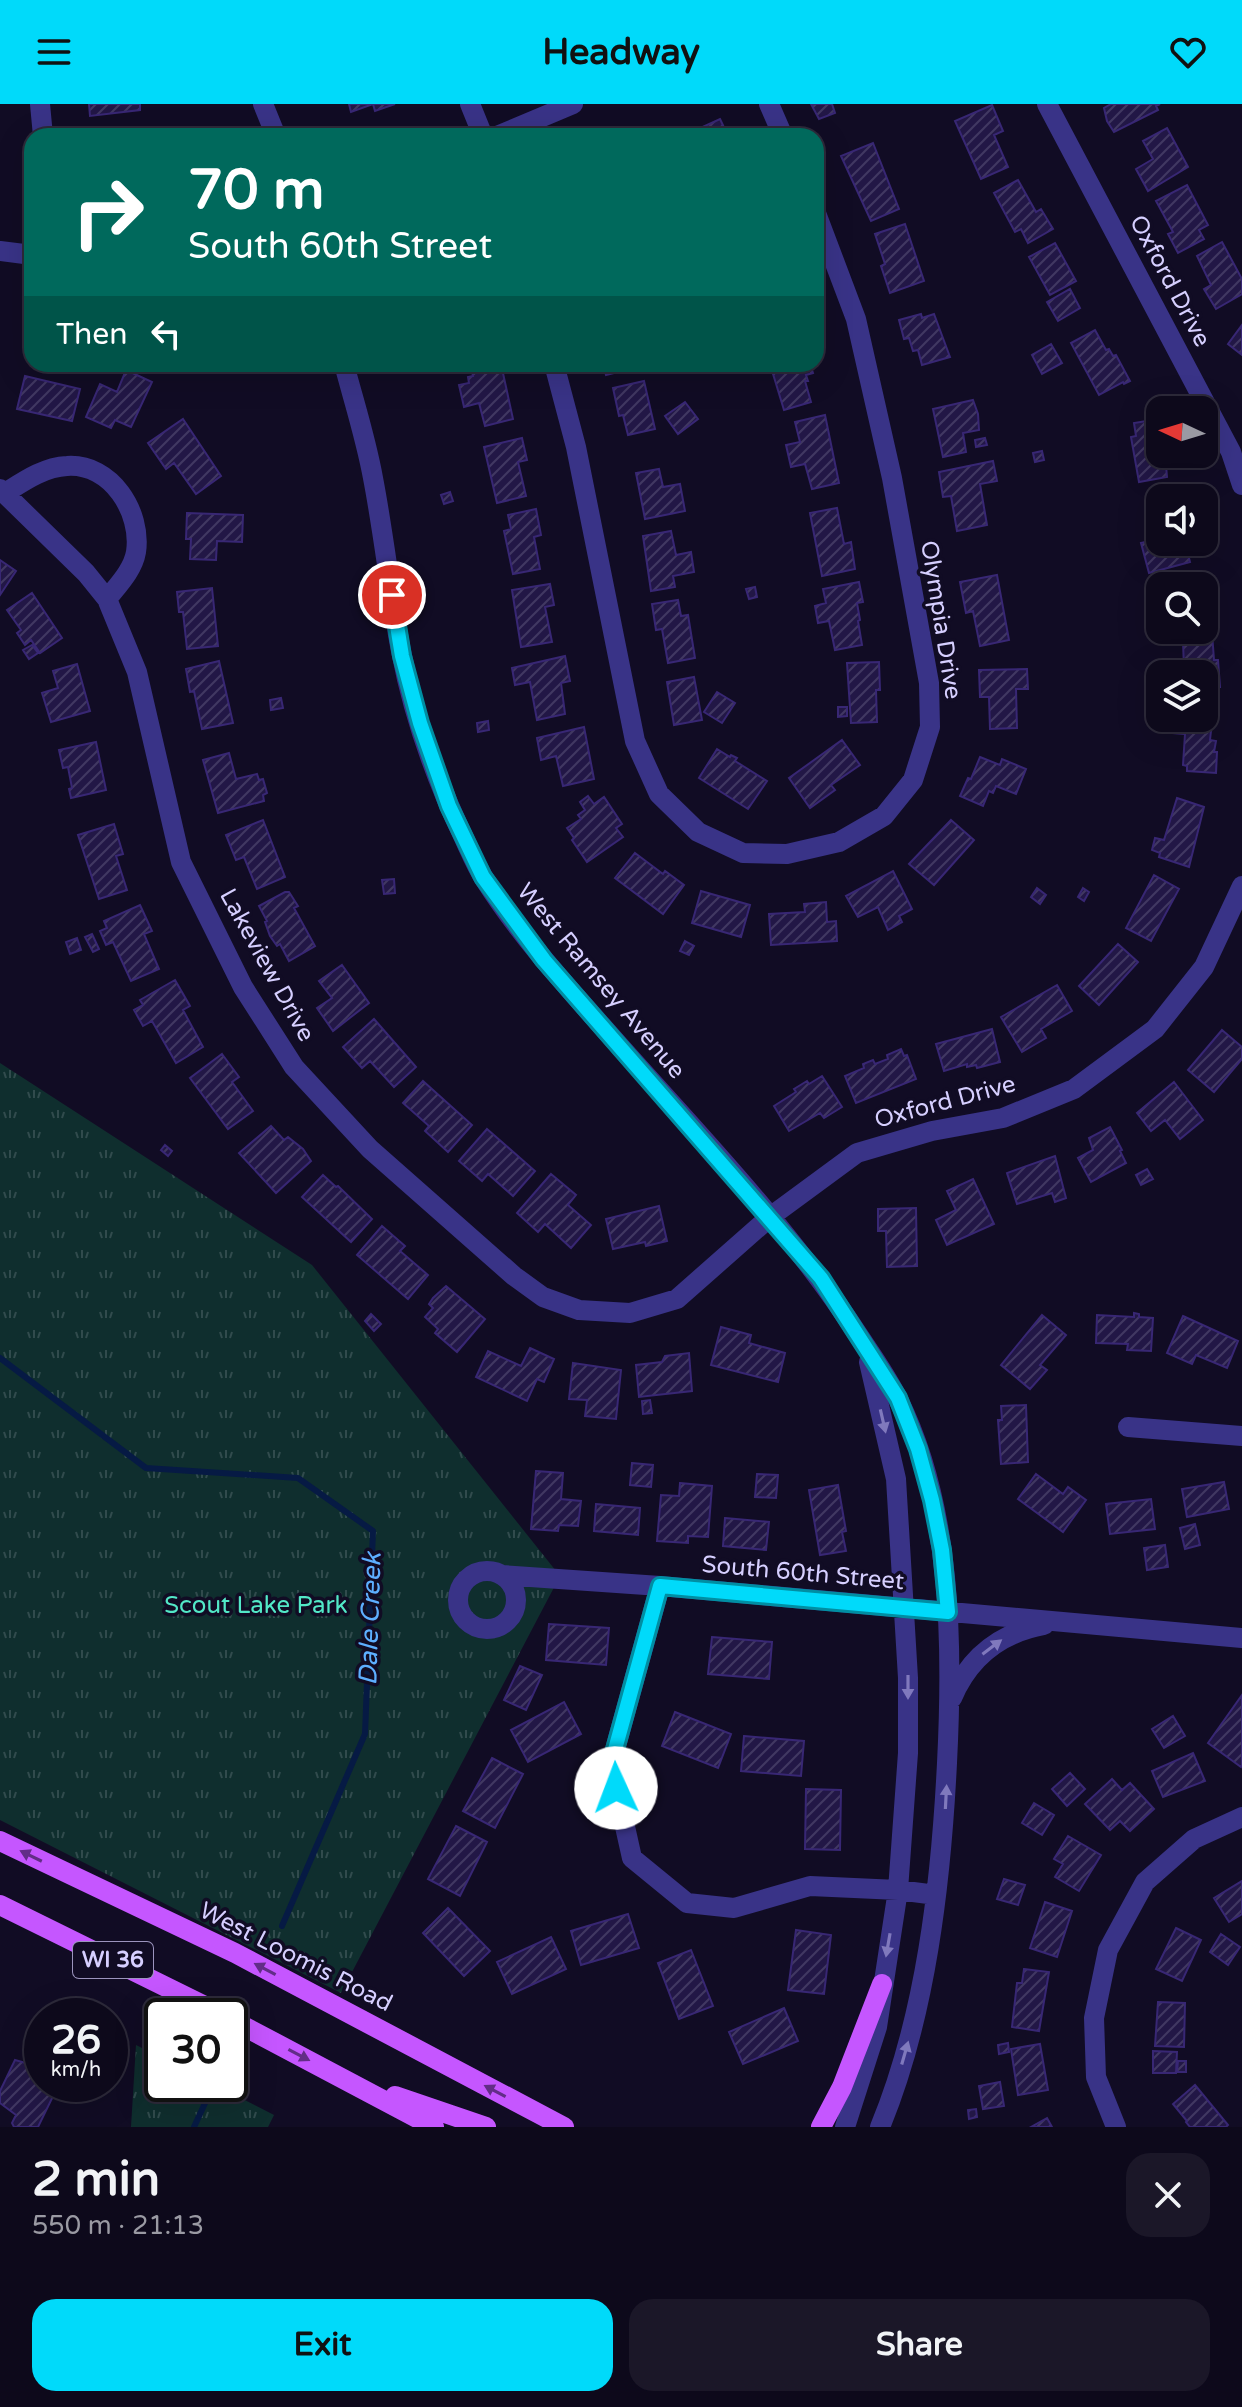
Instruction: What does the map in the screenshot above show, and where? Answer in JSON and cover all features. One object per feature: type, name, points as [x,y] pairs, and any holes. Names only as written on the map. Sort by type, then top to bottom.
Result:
[{"type":"main road","name":"West Loomis Road","points":[[0,1841],[235,1953],[564,2127]]},
{"type":"main road","name":"WI 36","points":[[0,1905],[188,1998]]},
{"type":"main road","points":[[821,2127],[842,2087],[882,1984]]},
{"type":"main road","name":"WI 36","points":[[248,2028],[434,2127]]},
{"type":"main road","points":[[346,2080],[486,2127]]},
{"type":"street","points":[[40,104],[42,128]]},
{"type":"street","points":[[263,104],[273,128]]},
{"type":"street","points":[[470,104],[480,128]]},
{"type":"street","points":[[516,128],[573,104]]},
{"type":"street","points":[[769,104],[780,128]]},
{"type":"street","name":"Oxford Drive","points":[[1047,104],[1236,450],[1242,485]]},
{"type":"street","name":"Olympia Drive","points":[[556,372],[576,447],[635,741],[659,794],[698,832],[743,853],[787,854],[839,842],[884,816],[913,780],[930,727],[929,683],[892,478],[856,319],[824,234]]},
{"type":"street","points":[[0,251],[24,254]]},
{"type":"street","name":"West Ramsey Avenue","points":[[346,372],[372,474],[402,656],[420,723],[449,806],[483,877],[544,960],[821,1278],[898,1398],[918,1449],[942,1550],[948,1612],[945,1809],[936,1895],[909,2040],[880,2127]]},
{"type":"street","points":[[2,491],[31,476],[69,465],[102,476],[119,490],[130,507],[136,528],[136,553],[127,572],[107,599]]},
{"type":"street","name":"Lakeview Drive","points":[[2,491],[86,573],[107,599],[137,672],[181,862],[243,987],[294,1067],[370,1149],[514,1276],[543,1297],[579,1310],[630,1313],[677,1299],[770,1217]]},
{"type":"street","name":"Oxford Drive","points":[[770,1217],[857,1153],[932,1131],[1003,1118],[1074,1089],[1155,1029],[1204,967],[1242,886]]},
{"type":"street","name":"West Ramsey Avenue","points":[[845,2127],[877,2027],[898,1890],[908,1753],[905,1609],[896,1479],[865,1345]]},
{"type":"street","points":[[1128,1427],[1242,1436]]},
{"type":"street","name":"South 60th Street","points":[[502,1575],[660,1586],[1242,1638]]},
{"type":"street","points":[[660,1586],[611,1764],[632,1858],[687,1903],[734,1908],[810,1886],[936,1895]]},
{"type":"street","points":[[948,1706],[961,1677],[972,1662],[990,1647],[1031,1627],[1062,1621]]},
{"type":"street","points":[[1116,2127],[1096,2077],[1094,2018],[1108,1950],[1145,1882],[1194,1839],[1242,1817]]},
{"type":"green space","name":"Scout Lake Park","points":[[0,1063],[312,1265],[560,1576],[341,1993],[0,1820]]},
{"type":"green space","points":[[136,2045],[144,2049],[144,2102],[248,2102],[274,2115],[268,2127],[131,2127]]},
{"type":"building","points":[[89,104],[140,104],[140,110],[90,116]]},
{"type":"building","points":[[349,104],[373,104],[351,112]]},
{"type":"building","points":[[373,104],[395,104],[375,111]]},
{"type":"building","points":[[811,104],[832,104],[835,113],[819,119]]},
{"type":"building","points":[[1111,104],[1160,104],[1156,106],[1158,110],[1114,132],[1104,108]]},
{"type":"building","points":[[992,105],[1003,131],[994,135],[1008,167],[981,179],[955,121]]},
{"type":"building","points":[[720,119],[724,128],[700,128]]},
{"type":"building","points":[[1167,128],[1188,167],[1148,191],[1136,169],[1153,159],[1143,141]]},
{"type":"building","points":[[873,143],[899,209],[871,221],[841,156]]},
{"type":"building","points":[[1018,180],[1036,212],[1041,209],[1053,229],[1028,243],[1021,229],[1015,232],[994,193]]},
{"type":"building","points":[[1187,185],[1208,225],[1199,230],[1204,239],[1178,253],[1168,234],[1173,232],[1156,201]]},
{"type":"building","points":[[905,224],[924,281],[890,293],[875,234]]},
{"type":"building","points":[[1222,242],[1242,279],[1242,294],[1216,309],[1204,289],[1211,285],[1197,256]]},
{"type":"building","points":[[1055,243],[1076,281],[1050,295],[1029,257]]},
{"type":"building","points":[[1070,289],[1080,308],[1058,321],[1047,302]]},
{"type":"building","points":[[921,314],[922,318],[934,314],[950,357],[922,365],[918,350],[913,351],[909,338],[904,339],[899,320]]},
{"type":"building","points":[[1242,325],[1242,355],[1228,344]]},
{"type":"building","points":[[1095,330],[1106,350],[1116,355],[1130,381],[1099,395],[1071,343]]},
{"type":"building","points":[[1051,344],[1062,363],[1042,374],[1032,355]]},
{"type":"building","points":[[125,372],[152,382],[131,427],[115,420],[111,428],[86,417],[100,384],[117,392]]},
{"type":"building","points":[[472,372],[503,372],[513,419],[485,426],[479,403],[464,407],[459,385],[469,383],[468,377],[473,376]]},
{"type":"building","points":[[772,372],[813,372],[806,375],[808,381],[805,381],[811,402],[784,410]]},
{"type":"building","points":[[25,376],[80,389],[72,421],[17,409]]},
{"type":"building","points":[[644,381],[655,429],[628,435],[623,415],[619,416],[613,388]]},
{"type":"building","points":[[973,400],[979,430],[963,433],[966,452],[943,457],[933,409]]},
{"type":"building","points":[[685,402],[698,419],[678,434],[665,416]]},
{"type":"building","points":[[825,415],[839,483],[812,489],[805,464],[791,467],[786,445],[800,442],[795,422]]},
{"type":"building","points":[[183,419],[221,476],[196,494],[174,463],[166,469],[148,443]]},
{"type":"building","points":[[1146,421],[1146,468],[1166,468],[1167,477],[1139,482],[1131,437],[1136,436],[1134,423]]},
{"type":"building","points":[[522,438],[527,460],[518,462],[526,496],[497,503],[484,447]]},
{"type":"building","points":[[985,438],[987,445],[976,447],[975,440]]},
{"type":"building","points":[[1042,451],[1044,460],[1035,462],[1033,453]]},
{"type":"building","points":[[993,461],[997,481],[980,484],[987,525],[957,531],[951,496],[943,497],[939,472]]},
{"type":"building","points":[[659,469],[663,487],[680,484],[685,511],[645,519],[636,473]]},
{"type":"building","points":[[450,492],[453,501],[444,504],[441,495]]},
{"type":"building","points":[[837,508],[844,544],[851,542],[855,569],[822,576],[810,513]]},
{"type":"building","points":[[536,509],[541,535],[534,537],[540,569],[513,574],[504,531],[511,529],[508,515]]},
{"type":"building","points":[[187,513],[243,515],[242,542],[217,541],[216,560],[190,559],[191,539],[186,539]]},
{"type":"building","points":[[671,531],[676,555],[691,552],[694,572],[673,576],[675,587],[651,591],[643,536]]},
{"type":"building","points":[[1146,542],[1146,556],[1188,556],[1190,562],[1149,572],[1141,543]]},
{"type":"building","points":[[0,560],[16,571],[0,595]]},
{"type":"building","points":[[997,575],[1009,640],[980,646],[973,611],[966,613],[960,582]]},
{"type":"building","points":[[859,582],[863,602],[857,603],[862,645],[835,650],[829,621],[818,623],[815,606],[826,603],[823,589]]},
{"type":"building","points":[[550,584],[554,605],[545,607],[552,642],[521,647],[512,590]]},
{"type":"building","points":[[755,587],[757,597],[749,599],[746,589]]},
{"type":"building","points":[[212,588],[218,646],[187,649],[183,612],[179,612],[177,592]]},
{"type":"building","points":[[32,593],[62,638],[40,653],[31,640],[25,645],[17,633],[21,630],[7,610]]},
{"type":"building","points":[[678,600],[681,616],[688,615],[695,658],[668,663],[662,629],[656,630],[652,604]]},
{"type":"building","points":[[1183,644],[1213,644],[1214,660],[1184,660]]},
{"type":"building","points":[[32,645],[38,653],[29,659],[23,650]]},
{"type":"building","points":[[565,656],[570,681],[561,683],[565,714],[537,720],[530,682],[515,685],[512,668]]},
{"type":"building","points":[[219,661],[233,723],[202,729],[186,669]]},
{"type":"building","points":[[879,662],[877,722],[851,723],[847,663]]},
{"type":"building","points":[[77,664],[90,711],[51,722],[42,693],[58,688],[53,671]]},
{"type":"building","points":[[1027,669],[1028,689],[1016,689],[1017,728],[990,729],[989,697],[980,697],[979,670]]},
{"type":"building","points":[[694,677],[702,720],[674,725],[667,682]]},
{"type":"building","points":[[717,692],[735,703],[722,723],[704,712]]},
{"type":"building","points":[[281,698],[283,708],[271,710],[270,700]]},
{"type":"building","points":[[838,707],[847,707],[847,716],[838,717]]},
{"type":"building","points":[[488,721],[489,730],[478,732],[477,723]]},
{"type":"building","points":[[584,727],[594,779],[563,786],[556,756],[541,760],[537,738]]},
{"type":"building","points":[[1211,732],[1210,740],[1216,741],[1216,773],[1187,771],[1187,766],[1183,765],[1185,734],[1173,733]]},
{"type":"building","points":[[842,740],[860,765],[831,785],[835,790],[810,808],[789,778]]},
{"type":"building","points":[[96,742],[106,790],[71,798],[68,767],[63,768],[59,750]]},
{"type":"building","points":[[717,749],[737,758],[735,761],[767,781],[748,809],[699,778]]},
{"type":"building","points":[[229,753],[236,779],[257,774],[259,780],[263,779],[267,793],[263,795],[264,801],[218,813],[203,760]]},
{"type":"building","points":[[980,757],[1000,765],[1002,759],[1026,769],[1016,794],[996,786],[993,793],[989,791],[983,806],[960,796]]},
{"type":"building","points":[[588,796],[594,804],[604,797],[622,824],[616,828],[623,837],[587,862],[567,828],[581,819],[578,815],[585,810],[580,802]]},
{"type":"building","points":[[1177,798],[1204,807],[1189,867],[1159,857],[1160,853],[1152,850],[1155,838],[1164,840]]},
{"type":"building","points":[[263,820],[285,877],[257,889],[244,857],[236,860],[226,835]]},
{"type":"building","points":[[951,820],[974,840],[934,885],[909,864]]},
{"type":"building","points":[[114,824],[123,854],[116,856],[127,890],[99,899],[78,835]]},
{"type":"building","points":[[635,853],[684,885],[663,914],[615,878]]},
{"type":"building","points":[[893,871],[912,909],[899,916],[902,922],[888,930],[878,907],[858,917],[846,896]]},
{"type":"building","points":[[1154,875],[1179,889],[1151,941],[1126,928]]},
{"type":"building","points":[[394,879],[395,893],[384,894],[382,880]]},
{"type":"building","points":[[1037,888],[1046,895],[1040,904],[1031,897]]},
{"type":"building","points":[[1083,888],[1089,892],[1084,901],[1078,897]]},
{"type":"building","points":[[701,891],[750,905],[741,937],[692,923]]},
{"type":"building","points":[[289,892],[298,906],[294,908],[315,946],[289,961],[280,944],[277,946],[270,936],[259,906]]},
{"type":"building","points":[[826,902],[827,922],[836,921],[837,941],[771,945],[769,914],[805,912],[804,904]]},
{"type":"building","points":[[140,905],[152,931],[144,934],[159,969],[131,981],[113,942],[106,945],[100,931],[107,928],[104,921]]},
{"type":"building","points":[[92,934],[99,949],[93,952],[85,937]]},
{"type":"building","points":[[77,938],[81,950],[70,954],[66,942]]},
{"type":"building","points":[[685,941],[694,946],[689,955],[680,951]]},
{"type":"building","points":[[1118,944],[1138,962],[1099,1005],[1079,986]]},
{"type":"building","points":[[342,965],[369,1003],[333,1031],[317,1008],[332,998],[319,981]]},
{"type":"building","points":[[175,980],[190,1006],[183,1010],[203,1047],[176,1063],[152,1021],[143,1026],[134,1010],[143,1005],[140,1000]]},
{"type":"building","points":[[1057,985],[1072,1011],[1041,1029],[1046,1038],[1022,1052],[1001,1017]]},
{"type":"building","points":[[374,1019],[416,1067],[394,1087],[370,1061],[362,1068],[343,1047]]},
{"type":"building","points":[[992,1029],[1000,1062],[977,1068],[976,1065],[967,1067],[967,1064],[944,1071],[936,1044]]},
{"type":"building","points":[[1222,1030],[1242,1047],[1242,1059],[1214,1092],[1188,1070]]},
{"type":"building","points":[[901,1049],[904,1056],[907,1055],[916,1079],[856,1103],[845,1076],[864,1068],[863,1064],[873,1060],[875,1064],[888,1059],[887,1055]]},
{"type":"building","points":[[222,1054],[239,1077],[232,1082],[253,1111],[228,1129],[190,1078]]},
{"type":"building","points":[[822,1076],[842,1107],[824,1118],[820,1113],[789,1131],[774,1106],[796,1092],[794,1089]]},
{"type":"building","points":[[423,1081],[472,1125],[448,1152],[425,1131],[429,1126],[403,1103]]},
{"type":"building","points":[[1174,1082],[1203,1120],[1180,1139],[1165,1120],[1151,1131],[1137,1113]]},
{"type":"building","points":[[271,1126],[284,1140],[288,1137],[303,1149],[311,1161],[276,1193],[239,1153]]},
{"type":"building","points":[[1110,1127],[1126,1163],[1091,1182],[1078,1158],[1093,1150],[1089,1138]]},
{"type":"building","points":[[487,1129],[535,1171],[513,1196],[488,1174],[482,1181],[459,1161]]},
{"type":"building","points":[[165,1145],[172,1151],[168,1156],[161,1150]]},
{"type":"building","points":[[1055,1156],[1066,1198],[1055,1202],[1052,1193],[1017,1204],[1007,1173]]},
{"type":"building","points":[[1147,1169],[1153,1179],[1141,1185],[1136,1175]]},
{"type":"building","points":[[551,1174],[576,1195],[568,1205],[591,1225],[571,1248],[545,1224],[538,1232],[517,1213]]},
{"type":"building","points":[[323,1175],[372,1219],[351,1242],[302,1197]]},
{"type":"building","points":[[973,1179],[994,1224],[947,1245],[936,1220],[956,1210],[947,1191]]},
{"type":"building","points":[[659,1206],[667,1241],[613,1249],[606,1219]]},
{"type":"building","points":[[916,1208],[917,1266],[887,1267],[886,1231],[878,1231],[878,1209]]},
{"type":"building","points":[[382,1226],[405,1246],[400,1251],[428,1275],[408,1299],[357,1255]]},
{"type":"building","points":[[446,1286],[485,1319],[457,1352],[435,1333],[438,1329],[425,1317],[433,1308],[429,1304],[433,1298]]},
{"type":"building","points":[[1134,1313],[1139,1317],[1153,1318],[1151,1351],[1127,1350],[1128,1344],[1096,1343],[1097,1315],[1134,1317]]},
{"type":"building","points":[[371,1314],[381,1324],[374,1331],[365,1321]]},
{"type":"building","points":[[1042,1315],[1066,1335],[1040,1365],[1047,1370],[1030,1389],[1001,1365]]},
{"type":"building","points":[[1183,1316],[1238,1341],[1227,1368],[1196,1355],[1192,1364],[1167,1353]]},
{"type":"building","points":[[721,1327],[751,1335],[749,1343],[785,1353],[778,1382],[711,1365]]},
{"type":"building","points":[[530,1348],[554,1359],[544,1382],[537,1379],[527,1401],[476,1377],[488,1351],[521,1366]]},
{"type":"building","points":[[689,1353],[692,1391],[639,1397],[636,1365],[662,1362],[665,1356]]},
{"type":"building","points":[[573,1363],[621,1370],[616,1419],[585,1416],[587,1400],[569,1399]]},
{"type":"building","points":[[650,1400],[652,1413],[643,1414],[642,1401]]},
{"type":"building","points":[[1026,1405],[1028,1462],[1001,1464],[998,1420],[1002,1420],[1001,1406]]},
{"type":"building","points":[[632,1463],[653,1465],[651,1487],[630,1485]]},
{"type":"building","points":[[536,1471],[563,1473],[561,1499],[581,1501],[578,1526],[559,1525],[558,1531],[531,1529]]},
{"type":"building","points":[[757,1474],[778,1475],[776,1498],[755,1497]]},
{"type":"building","points":[[1036,1474],[1063,1494],[1068,1487],[1086,1500],[1063,1532],[1018,1499]]},
{"type":"building","points":[[1224,1482],[1229,1509],[1187,1517],[1182,1489]]},
{"type":"building","points":[[680,1483],[712,1486],[708,1537],[688,1536],[688,1543],[657,1541],[661,1495],[679,1496]]},
{"type":"building","points":[[838,1485],[846,1531],[842,1532],[846,1551],[820,1555],[809,1490]]},
{"type":"building","points":[[1151,1499],[1155,1529],[1110,1534],[1106,1504]]},
{"type":"building","points":[[596,1504],[640,1508],[638,1535],[594,1531]]},
{"type":"building","points":[[725,1518],[769,1522],[766,1550],[723,1546]]},
{"type":"building","points":[[1195,1524],[1200,1545],[1185,1549],[1180,1528]]},
{"type":"building","points":[[1165,1545],[1168,1567],[1147,1570],[1144,1548]]},
{"type":"building","points":[[549,1624],[609,1628],[606,1665],[546,1660]]},
{"type":"building","points":[[712,1637],[772,1642],[769,1679],[708,1674]]},
{"type":"building","points":[[520,1666],[542,1675],[526,1710],[504,1700]]},
{"type":"building","points":[[1242,1695],[1242,1765],[1241,1767],[1208,1743]]},
{"type":"building","points":[[564,1702],[581,1734],[528,1762],[511,1730]]},
{"type":"building","points":[[675,1712],[731,1734],[718,1768],[662,1746]]},
{"type":"building","points":[[1173,1716],[1185,1736],[1164,1748],[1152,1729]]},
{"type":"building","points":[[744,1736],[804,1741],[801,1776],[741,1771]]},
{"type":"building","points":[[1193,1753],[1205,1781],[1163,1797],[1152,1771]]},
{"type":"building","points":[[492,1758],[523,1774],[495,1828],[463,1811]]},
{"type":"building","points":[[1070,1773],[1085,1789],[1067,1806],[1052,1789]]},
{"type":"building","points":[[1112,1779],[1122,1790],[1130,1783],[1154,1809],[1130,1831],[1120,1821],[1110,1830],[1085,1804]]},
{"type":"building","points":[[806,1789],[841,1790],[840,1850],[805,1849]]},
{"type":"building","points":[[1034,1803],[1054,1815],[1042,1835],[1022,1823]]},
{"type":"building","points":[[456,1826],[487,1842],[460,1896],[428,1879]]},
{"type":"building","points":[[1068,1836],[1101,1855],[1079,1891],[1055,1877],[1063,1864],[1054,1859]]},
{"type":"building","points":[[1004,1879],[1025,1885],[1018,1905],[997,1899]]},
{"type":"building","points":[[1242,1881],[1242,1914],[1229,1922],[1214,1898]]},
{"type":"building","points":[[1045,1902],[1072,1911],[1057,1957],[1030,1948]]},
{"type":"building","points":[[448,1908],[490,1951],[464,1976],[423,1933]]},
{"type":"building","points":[[628,1914],[639,1948],[581,1965],[571,1931]]},
{"type":"building","points":[[1176,1928],[1201,1940],[1182,1981],[1156,1969]]},
{"type":"building","points":[[796,1930],[831,1935],[824,1994],[788,1990]]},
{"type":"building","points":[[1221,1934],[1240,1947],[1228,1965],[1210,1952]]},
{"type":"building","points":[[551,1937],[566,1969],[512,1994],[497,1962]]},
{"type":"building","points":[[691,1950],[713,2006],[679,2019],[658,1963]]},
{"type":"building","points":[[1024,1969],[1049,1972],[1039,2031],[1012,2027],[1017,1983],[1022,1983]]},
{"type":"building","points":[[1158,2002],[1185,2003],[1184,2047],[1155,2046]]},
{"type":"building","points":[[784,2008],[798,2041],[743,2064],[729,2032]]},
{"type":"building","points":[[1008,2043],[1009,2052],[999,2054],[998,2045]]},
{"type":"building","points":[[1040,2044],[1048,2090],[1018,2095],[1011,2049]]},
{"type":"building","points":[[1153,2051],[1177,2052],[1176,2073],[1153,2073]]},
{"type":"building","points":[[15,2060],[24,2063],[24,2102],[50,2102],[38,2127],[14,2127],[12,2123],[16,2115],[0,2103],[0,2091]]},
{"type":"building","points":[[1178,2061],[1186,2061],[1186,2072],[1177,2072]]},
{"type":"building","points":[[1000,2082],[1004,2106],[983,2109],[979,2086]]},
{"type":"building","points":[[1195,2085],[1228,2125],[1226,2127],[1190,2127],[1186,2122],[1173,2104]]},
{"type":"building","points":[[976,2109],[977,2117],[969,2119],[968,2110]]},
{"type":"building","points":[[1047,2118],[1052,2127],[1031,2127]]},
{"type":"waterway","name":"Dale Creek","points":[[0,1358],[146,1468],[298,1478],[373,1531],[365,1734],[282,1926]]},
{"type":"waterway","name":"Dale Creek","points":[[194,2127],[206,2102]]},
{"type":"route","points":[[392,595],[402,656],[420,723],[449,806],[483,877],[544,960],[821,1278],[898,1398],[918,1449],[942,1550],[948,1612],[660,1586],[611,1764],[616,1788]]}]
